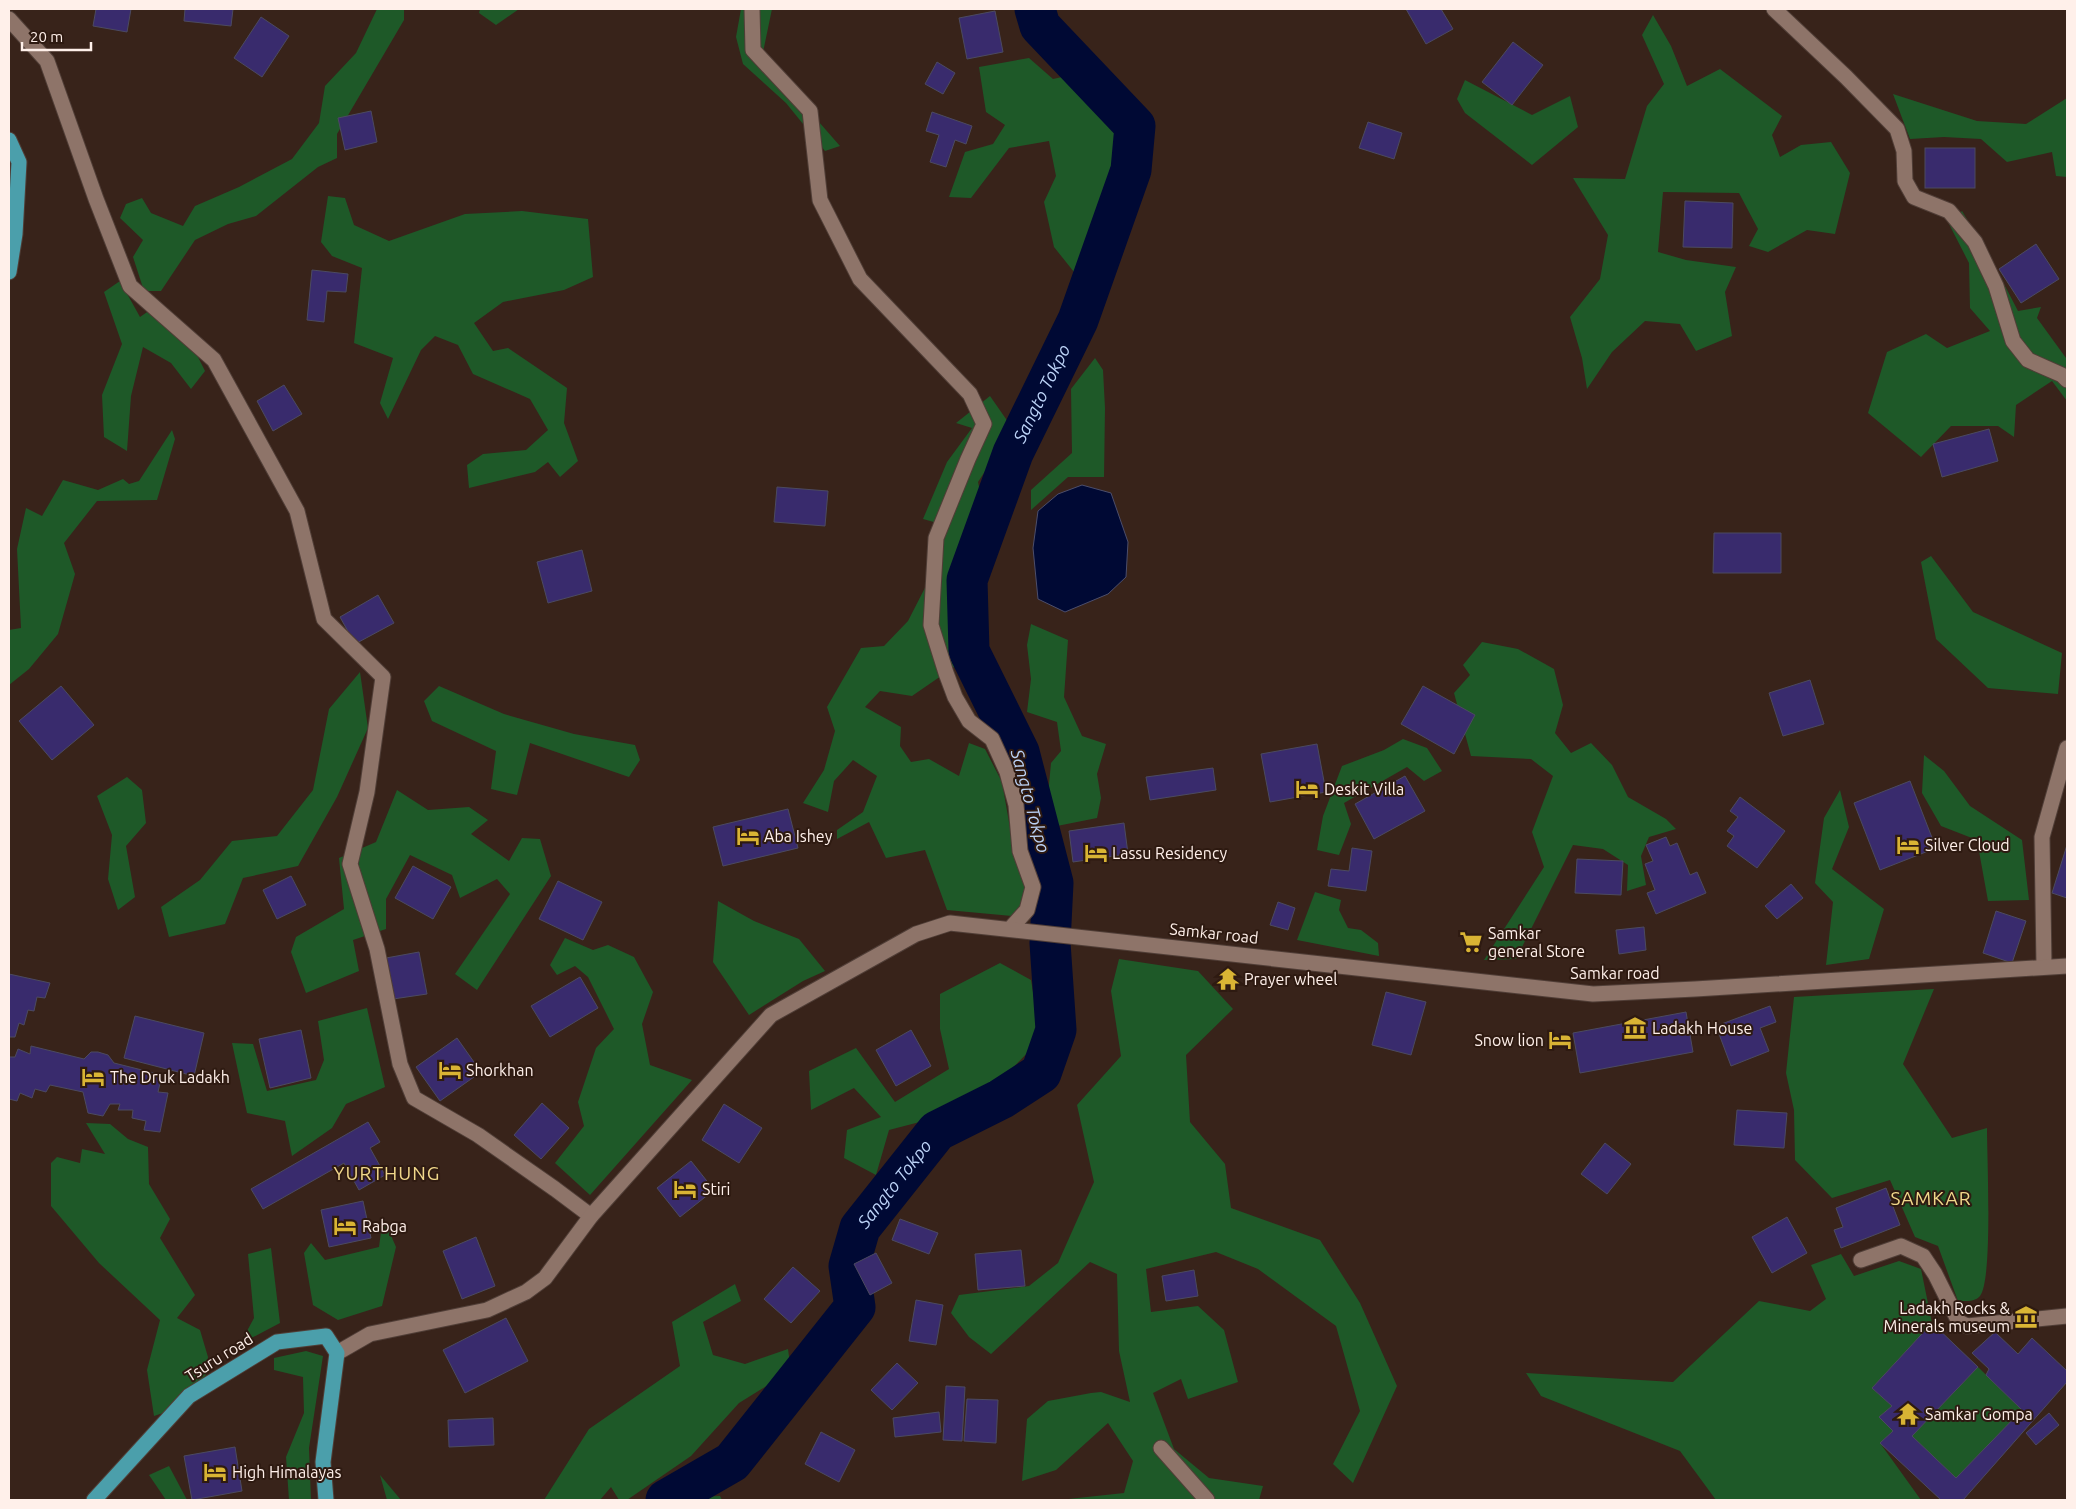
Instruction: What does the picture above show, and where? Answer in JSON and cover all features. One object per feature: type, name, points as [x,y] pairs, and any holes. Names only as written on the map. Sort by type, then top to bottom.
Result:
[{"type":"main road","points":[[9,140],[19,162],[15,234],[9,272]]},
{"type":"main road","name":"Tsuru road","points":[[94,1500],[189,1396],[277,1342],[326,1336],[337,1353]]},
{"type":"main road","points":[[326,1500],[323,1462],[337,1353]]},
{"type":"street","points":[[752,9],[753,50],[810,111],[820,200],[860,279],[970,394],[984,424],[936,538],[931,625],[946,673],[956,697],[968,721],[992,739],[1007,772],[1016,805],[1020,851],[1033,887],[1027,910],[1010,929]]},
{"type":"street","points":[[1774,9],[1846,77],[1896,129],[1904,151],[1905,181],[1914,197],[1950,211],[1975,242],[1996,286],[2013,341],[2028,360],[2062,375],[2067,380]]},
{"type":"street","points":[[9,19],[47,61],[130,286],[214,360],[297,511],[324,619],[383,677],[367,792],[350,864],[377,949],[400,1064],[414,1098],[478,1135],[555,1188],[591,1216]]},
{"type":"street","points":[[2044,966],[2042,836],[2067,748]]},
{"type":"street","name":"Samkar road","points":[[337,1353],[370,1334],[487,1310],[526,1292],[545,1278],[591,1216],[771,1015],[916,934],[950,923],[1593,994],[1695,990],[2067,966]]},
{"type":"street","points":[[1861,1260],[1900,1246],[1923,1256],[1935,1274],[1959,1322],[1967,1326],[2067,1316]]},
{"type":"street","points":[[1161,1448],[1207,1500]]},
{"type":"green space","points":[[377,9],[404,9],[404,20],[337,134],[337,158],[318,167],[256,216],[228,224],[195,240],[161,291],[144,291],[133,257],[143,240],[120,218],[126,204],[142,198],[151,213],[183,226],[195,206],[239,187],[292,159],[319,123],[325,86],[356,53]]},
{"type":"green space","points":[[480,9],[519,9],[496,25],[479,13]]},
{"type":"green space","points":[[741,9],[772,9],[762,57],[840,146],[825,151],[786,103],[743,64],[736,37]]},
{"type":"green space","points":[[1653,15],[1671,46],[1687,86],[1720,69],[1782,116],[1772,135],[1780,157],[1801,145],[1831,142],[1850,173],[1835,234],[1807,230],[1768,252],[1749,246],[1758,229],[1739,193],[1663,192],[1658,252],[1686,260],[1736,267],[1725,292],[1732,336],[1696,351],[1680,324],[1645,321],[1612,352],[1587,389],[1582,358],[1570,317],[1600,279],[1608,235],[1573,178],[1625,179],[1647,106],[1664,84],[1642,35]]},
{"type":"green space","points":[[1029,58],[1053,79],[1071,75],[1109,117],[1119,140],[1105,187],[1074,272],[1054,247],[1044,202],[1056,176],[1049,141],[1009,148],[971,198],[949,197],[965,152],[993,144],[1005,125],[986,112],[979,67]]},
{"type":"green space","points":[[1465,80],[1532,115],[1570,96],[1578,127],[1532,165],[1465,113],[1457,99]]},
{"type":"green space","points":[[1893,94],[1977,121],[2026,124],[2067,98],[2067,177],[2056,176],[2052,152],[2007,162],[1981,139],[1944,137],[1910,139]]},
{"type":"green space","points":[[328,196],[345,198],[354,225],[389,241],[465,214],[522,211],[588,219],[593,277],[564,290],[503,302],[474,323],[493,351],[508,348],[567,388],[564,423],[578,461],[560,477],[548,462],[535,472],[469,488],[467,465],[483,454],[526,450],[548,430],[530,399],[473,374],[458,345],[435,336],[421,350],[388,419],[380,403],[393,358],[354,343],[362,268],[332,256],[321,242]]},
{"type":"green space","points":[[1962,211],[1991,259],[2018,311],[2041,307],[2037,318],[2067,358],[2067,401],[2052,381],[2016,405],[2014,437],[1998,426],[1951,426],[1921,457],[1868,413],[1887,352],[1926,334],[1947,348],[1990,331],[1970,308],[1969,263],[1949,224]]},
{"type":"green space","points":[[120,281],[140,317],[150,310],[196,353],[205,371],[191,389],[171,363],[143,347],[131,396],[127,451],[104,437],[102,395],[122,344],[104,292]]},
{"type":"green space","points":[[1095,358],[1103,370],[1105,408],[1104,477],[1068,477],[1031,510],[1031,490],[1072,453],[1071,389]]},
{"type":"green space","points":[[990,396],[1013,429],[978,482],[982,500],[955,564],[951,620],[957,665],[912,696],[880,691],[865,707],[901,727],[900,746],[911,762],[929,759],[959,776],[969,743],[985,749],[1002,782],[1013,845],[1034,864],[1036,906],[1012,916],[947,910],[925,850],[886,858],[869,822],[837,839],[837,830],[863,812],[877,776],[853,760],[834,781],[828,812],[803,803],[824,770],[835,731],[827,707],[861,648],[884,646],[908,621],[931,576],[941,524],[923,519],[947,462],[972,428],[956,423]]},
{"type":"green space","points":[[172,430],[175,439],[157,500],[97,501],[64,543],[75,574],[58,634],[29,669],[9,685],[9,630],[21,628],[17,549],[26,508],[42,516],[63,480],[98,490],[123,479],[129,484],[139,481]]},
{"type":"green space","points":[[1931,556],[1973,612],[2062,653],[2058,694],[1988,688],[1936,639],[1921,562]]},
{"type":"green space","points":[[1031,624],[1068,640],[1064,697],[1082,736],[1106,744],[1097,774],[1101,798],[1097,818],[1057,826],[1048,795],[1051,763],[1061,751],[1057,722],[1027,712],[1031,679],[1027,645]]},
{"type":"green space","points":[[1482,642],[1518,649],[1554,669],[1563,705],[1555,733],[1571,753],[1591,743],[1612,765],[1628,797],[1666,819],[1676,829],[1649,837],[1641,856],[1646,885],[1627,891],[1628,865],[1603,849],[1573,845],[1516,959],[1484,960],[1544,867],[1532,832],[1553,776],[1531,759],[1471,756],[1454,693],[1470,675],[1463,665]]},
{"type":"green space","points":[[360,672],[368,728],[337,797],[298,866],[243,878],[225,924],[169,937],[161,907],[200,880],[232,841],[277,836],[313,790],[329,709]]},
{"type":"green space","points":[[439,686],[504,714],[574,734],[635,745],[640,760],[629,777],[530,743],[517,795],[491,789],[496,751],[432,721],[424,701]]},
{"type":"green space","points":[[1403,739],[1427,748],[1442,771],[1424,781],[1407,767],[1344,803],[1351,824],[1339,855],[1317,850],[1323,816],[1342,766],[1384,750]]},
{"type":"green space","points":[[1924,755],[1944,771],[1970,806],[2022,840],[2029,900],[1988,901],[1977,840],[1941,826],[1922,793]]},
{"type":"green space","points":[[127,777],[142,790],[146,823],[126,846],[135,897],[118,910],[108,879],[112,835],[97,796]]},
{"type":"green space","points":[[397,790],[428,810],[469,807],[488,820],[471,834],[509,861],[522,838],[540,839],[551,876],[477,990],[455,974],[510,894],[497,879],[460,898],[452,875],[410,855],[386,899],[386,929],[353,940],[359,971],[306,993],[291,952],[296,937],[344,909],[339,858],[376,842]]},
{"type":"green space","points":[[1840,790],[1849,827],[1832,869],[1884,909],[1869,959],[1826,965],[1833,902],[1815,883],[1824,818]]},
{"type":"green space","points":[[1315,892],[1341,900],[1339,910],[1348,928],[1361,930],[1378,943],[1379,956],[1297,940]]},
{"type":"green space","points":[[718,901],[754,921],[799,939],[825,971],[803,981],[749,1015],[713,962]]},
{"type":"green space","points":[[565,938],[593,950],[608,945],[634,957],[653,992],[642,1024],[650,1065],[692,1080],[590,1195],[555,1163],[584,1126],[578,1102],[596,1048],[614,1029],[588,977],[575,966],[557,975],[550,965]]},
{"type":"green space","points":[[1119,959],[1198,971],[1233,1009],[1186,1055],[1190,1122],[1225,1164],[1231,1208],[1320,1240],[1360,1303],[1397,1386],[1353,1483],[1333,1464],[1360,1411],[1336,1326],[1258,1269],[1216,1252],[1146,1269],[1151,1312],[1198,1306],[1224,1330],[1238,1382],[1188,1399],[1181,1379],[1153,1393],[1174,1449],[1209,1478],[1263,1486],[1259,1500],[1059,1500],[1124,1493],[1133,1461],[1108,1423],[1056,1470],[1022,1481],[1027,1419],[1048,1401],[1101,1392],[1130,1402],[1119,1351],[1117,1274],[1090,1262],[991,1354],[969,1337],[951,1313],[959,1295],[1029,1286],[1058,1263],[1094,1182],[1077,1105],[1121,1056],[1111,991]]},
{"type":"green space","points":[[1000,963],[1031,980],[1041,1039],[997,1084],[958,1112],[889,1130],[876,1175],[844,1158],[847,1130],[881,1117],[854,1088],[811,1110],[809,1071],[856,1048],[895,1102],[949,1069],[940,1029],[940,994]]},
{"type":"green space","points":[[1934,989],[1903,1064],[1952,1138],[1987,1128],[1987,1267],[1980,1296],[1970,1301],[1958,1301],[1938,1246],[1915,1237],[1890,1180],[1832,1198],[1795,1160],[1794,1110],[1786,1073],[1794,997]]},
{"type":"green space","points":[[367,1008],[385,1087],[346,1104],[332,1128],[292,1156],[285,1121],[247,1113],[232,1043],[253,1044],[267,1091],[316,1080],[324,1060],[318,1021]]},
{"type":"green space","points":[[86,1123],[110,1124],[128,1139],[148,1147],[149,1184],[170,1219],[160,1238],[195,1295],[177,1318],[200,1330],[208,1357],[206,1375],[169,1411],[154,1416],[147,1370],[160,1320],[99,1263],[51,1206],[51,1163],[57,1157],[80,1163],[82,1149],[105,1154]]},
{"type":"green space","points":[[383,1217],[396,1247],[382,1306],[338,1320],[313,1305],[304,1253],[311,1243],[325,1260],[379,1247]]},
{"type":"green space","points":[[271,1248],[280,1323],[240,1344],[254,1318],[248,1254]]},
{"type":"green space","points":[[1841,1254],[1854,1276],[1899,1261],[1921,1269],[1932,1323],[1872,1388],[1892,1406],[1879,1417],[1893,1431],[1880,1443],[1921,1500],[1716,1500],[1680,1451],[1541,1396],[1526,1373],[1673,1382],[1759,1301],[1810,1311],[1826,1299],[1811,1265]]},
{"type":"green space","points":[[735,1284],[741,1301],[703,1322],[713,1355],[745,1364],[788,1349],[791,1371],[739,1403],[691,1456],[627,1500],[619,1500],[611,1487],[600,1500],[544,1500],[589,1429],[680,1366],[672,1322]]},
{"type":"green space","points":[[306,1351],[323,1356],[309,1448],[311,1500],[289,1500],[286,1457],[304,1413],[303,1377],[274,1370],[274,1358]]},
{"type":"green space","points":[[1978,1367],[2022,1410],[1956,1478],[1912,1436]]},
{"type":"green space","points":[[169,1466],[187,1500],[166,1500],[149,1475]]},
{"type":"green space","points":[[380,1475],[401,1500],[387,1500]]},
{"type":"green space","points":[[720,1496],[722,1500],[678,1500],[679,1498]]},
{"type":"water","points":[[1082,485],[1111,493],[1128,542],[1126,577],[1108,594],[1065,612],[1038,599],[1033,548],[1038,511],[1058,494]]},
{"type":"building","points":[[96,9],[131,9],[127,32],[93,26]]},
{"type":"building","points":[[185,9],[233,9],[231,26],[184,21]]},
{"type":"building","points":[[1406,9],[1441,9],[1453,29],[1426,44]]},
{"type":"building","points":[[995,11],[1003,52],[967,59],[959,18]]},
{"type":"building","points":[[261,17],[289,36],[262,77],[234,58]]},
{"type":"building","points":[[1513,42],[1543,65],[1512,105],[1482,82]]},
{"type":"building","points":[[937,62],[955,73],[943,94],[925,84]]},
{"type":"building","points":[[371,111],[377,142],[345,150],[338,118]]},
{"type":"building","points":[[932,112],[972,126],[966,144],[955,140],[946,167],[930,162],[939,135],[926,131]]},
{"type":"building","points":[[1368,122],[1402,133],[1394,159],[1359,148]]},
{"type":"building","points":[[1925,148],[1975,148],[1975,188],[1925,188]]},
{"type":"building","points":[[1685,201],[1733,203],[1732,248],[1683,247]]},
{"type":"building","points":[[2036,244],[2059,279],[2021,303],[1999,269]]},
{"type":"building","points":[[312,270],[348,274],[346,292],[327,291],[324,322],[307,320]]},
{"type":"building","points":[[284,385],[302,414],[273,431],[257,401]]},
{"type":"building","points":[[1989,429],[1998,461],[1942,477],[1933,444]]},
{"type":"building","points":[[777,487],[828,491],[825,526],[774,522]]},
{"type":"building","points":[[1714,533],[1781,533],[1781,573],[1713,573]]},
{"type":"building","points":[[582,550],[592,591],[548,603],[537,562]]},
{"type":"building","points":[[378,595],[394,623],[355,644],[340,617]]},
{"type":"building","points":[[1810,680],[1824,724],[1783,736],[1769,693]]},
{"type":"building","points":[[61,686],[94,725],[52,760],[19,721]]},
{"type":"building","points":[[1423,686],[1475,715],[1454,754],[1401,724]]},
{"type":"building","points":[[1317,744],[1326,792],[1270,802],[1261,754]]},
{"type":"building","points":[[1213,768],[1216,790],[1150,800],[1146,777]]},
{"type":"building","points":[[1405,776],[1425,811],[1374,839],[1355,804]]},
{"type":"building","points":[[1910,781],[1936,848],[1880,870],[1854,803]]},
{"type":"building","points":[[1740,797],[1785,831],[1757,868],[1727,846],[1734,836],[1727,831],[1738,817],[1730,811]]},
{"type":"building","points":[[788,809],[798,848],[723,866],[713,827]]},
{"type":"building","points":[[1124,823],[1128,854],[1073,862],[1069,831]]},
{"type":"building","points":[[1666,837],[1670,846],[1677,843],[1690,875],[1697,872],[1706,893],[1656,914],[1647,893],[1655,890],[1645,864],[1653,861],[1646,845]]},
{"type":"building","points":[[2067,845],[2067,898],[2052,893]]},
{"type":"building","points":[[1352,848],[1372,851],[1366,891],[1328,886],[1331,869],[1349,871]]},
{"type":"building","points":[[1577,859],[1623,861],[1621,895],[1575,893]]},
{"type":"building","points":[[413,866],[451,887],[433,919],[395,898]]},
{"type":"building","points":[[291,876],[306,905],[277,919],[263,890]]},
{"type":"building","points":[[558,881],[602,902],[583,940],[539,919]]},
{"type":"building","points":[[1791,884],[1803,898],[1777,919],[1765,906]]},
{"type":"building","points":[[1278,902],[1295,908],[1288,930],[1270,925]]},
{"type":"building","points":[[1996,911],[2026,921],[2012,963],[1983,953]]},
{"type":"building","points":[[1644,927],[1646,950],[1619,954],[1616,930]]},
{"type":"building","points":[[419,952],[427,994],[393,999],[386,958]]},
{"type":"building","points":[[9,974],[50,983],[45,998],[37,997],[34,1011],[28,1010],[24,1025],[19,1023],[15,1037],[9,1037]]},
{"type":"building","points":[[580,977],[598,1008],[550,1037],[531,1006]]},
{"type":"building","points":[[1386,992],[1426,1002],[1411,1055],[1372,1045]]},
{"type":"building","points":[[1770,1006],[1776,1022],[1760,1028],[1769,1051],[1731,1066],[1716,1026]]},
{"type":"building","points":[[1686,1012],[1693,1052],[1580,1073],[1573,1033]]},
{"type":"building","points":[[135,1016],[204,1033],[194,1076],[124,1058]]},
{"type":"building","points":[[301,1030],[311,1078],[270,1088],[259,1039]]},
{"type":"building","points":[[911,1030],[931,1066],[896,1086],[876,1050]]},
{"type":"building","points":[[457,1038],[481,1072],[440,1101],[416,1067]]},
{"type":"building","points":[[31,1046],[84,1059],[91,1052],[98,1052],[108,1055],[114,1063],[162,1075],[158,1092],[168,1093],[160,1132],[144,1130],[146,1121],[132,1118],[133,1110],[118,1110],[120,1104],[110,1104],[103,1116],[88,1113],[83,1092],[50,1085],[46,1092],[35,1089],[32,1098],[20,1093],[17,1101],[9,1099],[9,1057],[15,1057],[18,1049],[30,1054]]},
{"type":"building","points":[[542,1103],[569,1128],[541,1159],[514,1135]]},
{"type":"building","points":[[724,1104],[762,1128],[739,1163],[702,1140]]},
{"type":"building","points":[[1737,1110],[1787,1113],[1784,1148],[1734,1145]]},
{"type":"building","points":[[368,1122],[380,1142],[370,1148],[385,1175],[359,1190],[344,1163],[263,1209],[251,1189]]},
{"type":"building","points":[[1605,1143],[1631,1164],[1607,1194],[1581,1174]]},
{"type":"building","name":"Stiri","points":[[691,1161],[714,1190],[680,1217],[657,1188]]},
{"type":"building","points":[[1886,1188],[1900,1225],[1841,1248],[1834,1230],[1843,1227],[1836,1208]]},
{"type":"building","points":[[363,1201],[371,1238],[329,1247],[321,1210]]},
{"type":"building","points":[[1787,1217],[1807,1253],[1772,1273],[1752,1237]]},
{"type":"building","points":[[900,1219],[938,1233],[929,1254],[892,1240]]},
{"type":"building","points":[[476,1237],[495,1286],[462,1299],[443,1251]]},
{"type":"building","points":[[1021,1250],[1025,1286],[978,1290],[975,1254]]},
{"type":"building","points":[[876,1253],[892,1283],[870,1295],[854,1264]]},
{"type":"building","points":[[793,1267],[820,1291],[791,1323],[764,1299]]},
{"type":"building","points":[[1194,1270],[1198,1296],[1166,1301],[1162,1276]]},
{"type":"building","points":[[916,1300],[943,1305],[936,1345],[909,1341]]},
{"type":"building","points":[[506,1318],[528,1361],[465,1393],[443,1350]]},
{"type":"building","name":"Samkar Gompa","points":[[1932,1323],[1978,1367],[1912,1436],[1956,1478],[2022,1410],[1986,1375],[1989,1369],[1972,1353],[1995,1332],[2018,1354],[2032,1338],[2067,1371],[2067,1382],[1963,1500],[1941,1500],[1880,1443],[1893,1431],[1879,1417],[1892,1406],[1872,1388]]},
{"type":"building","points":[[897,1363],[918,1383],[892,1410],[871,1390]]},
{"type":"building","points":[[946,1386],[965,1387],[962,1441],[943,1440]]},
{"type":"building","points":[[967,1399],[998,1400],[996,1443],[964,1441]]},
{"type":"building","points":[[939,1412],[941,1432],[895,1437],[893,1418]]},
{"type":"building","points":[[2049,1413],[2059,1425],[2036,1445],[2026,1433]]},
{"type":"building","points":[[493,1418],[494,1445],[449,1447],[448,1420]]},
{"type":"building","points":[[821,1432],[855,1450],[839,1482],[805,1464]]},
{"type":"building","points":[[235,1447],[242,1491],[192,1500],[184,1456]]},
{"type":"waterway","name":"Sangto Tokpo","points":[[666,1500],[732,1462],[855,1307],[849,1266],[860,1228],[937,1131],[1001,1099],[1041,1073],[1056,1030],[1050,943],[1053,883],[1019,752],[969,651],[967,580],[1013,453],[1078,320],[1131,170],[1135,126],[1040,26],[1035,9]]},
{"type":"place","name":"Deskit Villa","points":[[1307,789]]},
{"type":"place","name":"Aba Ishey","points":[[748,836]]},
{"type":"place","name":"Silver Cloud","points":[[1908,845]]},
{"type":"place","name":"Lassu Residency","points":[[1096,853]]},
{"type":"place","name":"Samkar general Store","points":[[1471,942]]},
{"type":"place","name":"Prayer wheel","points":[[1228,979]]},
{"type":"place","name":"Ladakh House","points":[[1635,1028]]},
{"type":"place","name":"Snow lion","points":[[1560,1040]]},
{"type":"place","name":"Shorkhan","points":[[450,1070]]},
{"type":"place","name":"The Druk Ladakh","points":[[93,1077]]},
{"type":"place","name":"Stiri","points":[[685,1189]]},
{"type":"place","name":"Rabga","points":[[345,1226]]},
{"type":"place","name":"Ladakh Rocks & Minerals museum","points":[[2026,1317]]},
{"type":"place","name":"Samkar Gompa","points":[[1908,1414]]},
{"type":"place","name":"High Himalayas","points":[[215,1472]]},
{"type":"district","name":"YURTHUNG","points":[[387,1173]]},
{"type":"district","name":"SAMKAR","points":[[1931,1198]]}]
